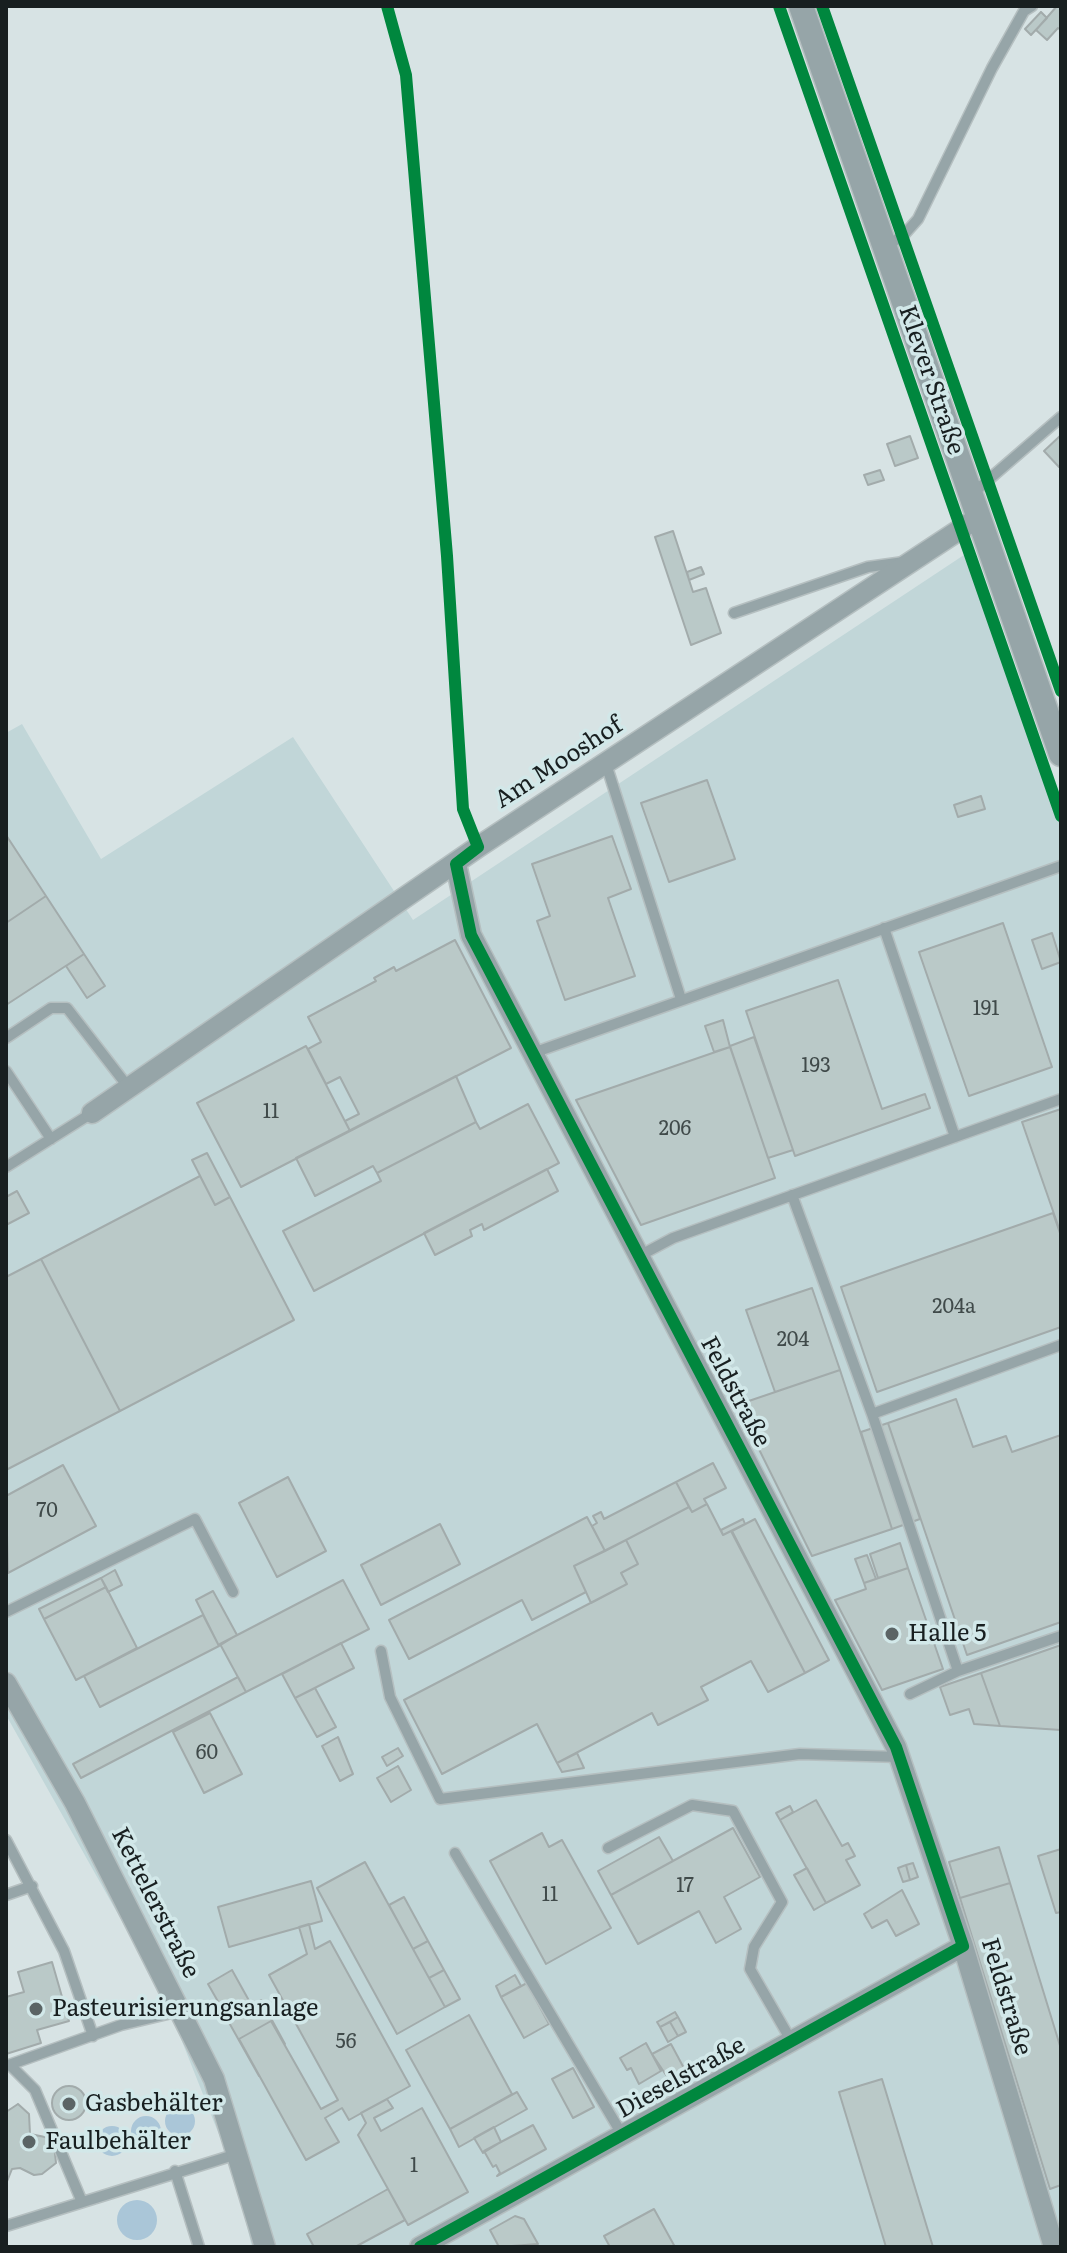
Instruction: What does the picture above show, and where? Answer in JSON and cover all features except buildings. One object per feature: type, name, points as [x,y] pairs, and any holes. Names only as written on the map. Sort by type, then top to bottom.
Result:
[{"type":"street","name":"Klever Straße","points":[[801,6],[1061,754]]},
{"type":"street","name":"Am Mooshof","points":[[92,1113],[456,864],[910,561],[975,506]]},
{"type":"street","name":"Feldstraße","points":[[456,864],[471,935],[900,1757],[963,1946],[1054,2247]]},
{"type":"street","name":"Kettelerstraße","points":[[6,1683],[75,1803],[214,2079],[265,2247]]},
{"type":"street","name":"Dieselstraße","points":[[420,2247],[963,1946]]},
{"type":"lane","points":[[884,246],[902,237],[918,219],[992,68],[1024,11],[1032,6]]},
{"type":"lane","points":[[975,506],[1061,417]]},
{"type":"lane","points":[[734,613],[868,567],[910,561]]},
{"type":"lane","points":[[606,764],[681,999]]},
{"type":"lane","points":[[533,1053],[1061,866]]},
{"type":"lane","points":[[884,928],[955,1137]]},
{"type":"lane","points":[[6,1038],[51,1008],[67,1008],[129,1088]]},
{"type":"lane","points":[[6,1071],[51,1139]]},
{"type":"lane","points":[[639,1256],[673,1238],[1061,1099]]},
{"type":"lane","points":[[6,1167],[92,1113]]},
{"type":"lane","points":[[792,1195],[872,1414],[958,1671]]},
{"type":"lane","points":[[872,1414],[1061,1345]]},
{"type":"lane","points":[[6,1612],[195,1519],[233,1592]]},
{"type":"lane","points":[[910,1694],[958,1671],[1061,1636]]},
{"type":"lane","points":[[381,1651],[390,1697],[440,1799],[800,1754],[900,1757]]},
{"type":"lane","points":[[608,1848],[692,1805],[733,1811],[782,1902],[754,1947],[750,1969],[792,2042]]},
{"type":"lane","points":[[6,1840],[64,1951],[93,2036]]},
{"type":"lane","points":[[455,1853],[623,2136]]},
{"type":"lane","points":[[6,1895],[32,1886]]},
{"type":"lane","points":[[82,2202],[35,2090],[8,2065],[180,2011]]},
{"type":"lane","points":[[6,2226],[237,2154]]},
{"type":"lane","points":[[175,2171],[199,2247]]},
{"type":"shaded area","points":[[970,551],[1061,816],[1061,2247],[252,2247],[233,2170],[164,1996],[6,1715],[6,733],[22,724],[101,859],[293,737],[413,920]]},
{"type":"water","points":[[180,2106],[190,2111],[195,2121],[190,2131],[180,2136],[170,2131],[165,2121],[170,2111]]},
{"type":"water","points":[[146,2116],[156,2121],[161,2131],[156,2141],[146,2146],[136,2141],[131,2131],[136,2121]]},
{"type":"water","points":[[112,2126],[118,2127],[126,2135],[126,2147],[118,2155],[112,2156],[106,2155],[98,2147],[97,2141],[98,2135],[106,2127]]},
{"type":"water","points":[[137,2200],[151,2206],[157,2220],[151,2234],[137,2240],[123,2234],[117,2220],[123,2206]]},
{"type":"cycle path","points":[[387,6],[406,75],[447,556],[463,809],[478,847],[456,864],[471,935],[896,1747],[963,1946],[420,2247]]},
{"type":"cycle path","points":[[779,6],[1061,816]]},
{"type":"cycle path","points":[[822,6],[1061,691]]},
{"type":"place","name":"Halle 5","points":[[892,1634]]},
{"type":"place","name":"Pasteurisierungsanlage","points":[[36,2009]]},
{"type":"place","name":"Gasbehälter","points":[[69,2104]]},
{"type":"place","name":"Faulbehälter","points":[[29,2142]]}]
